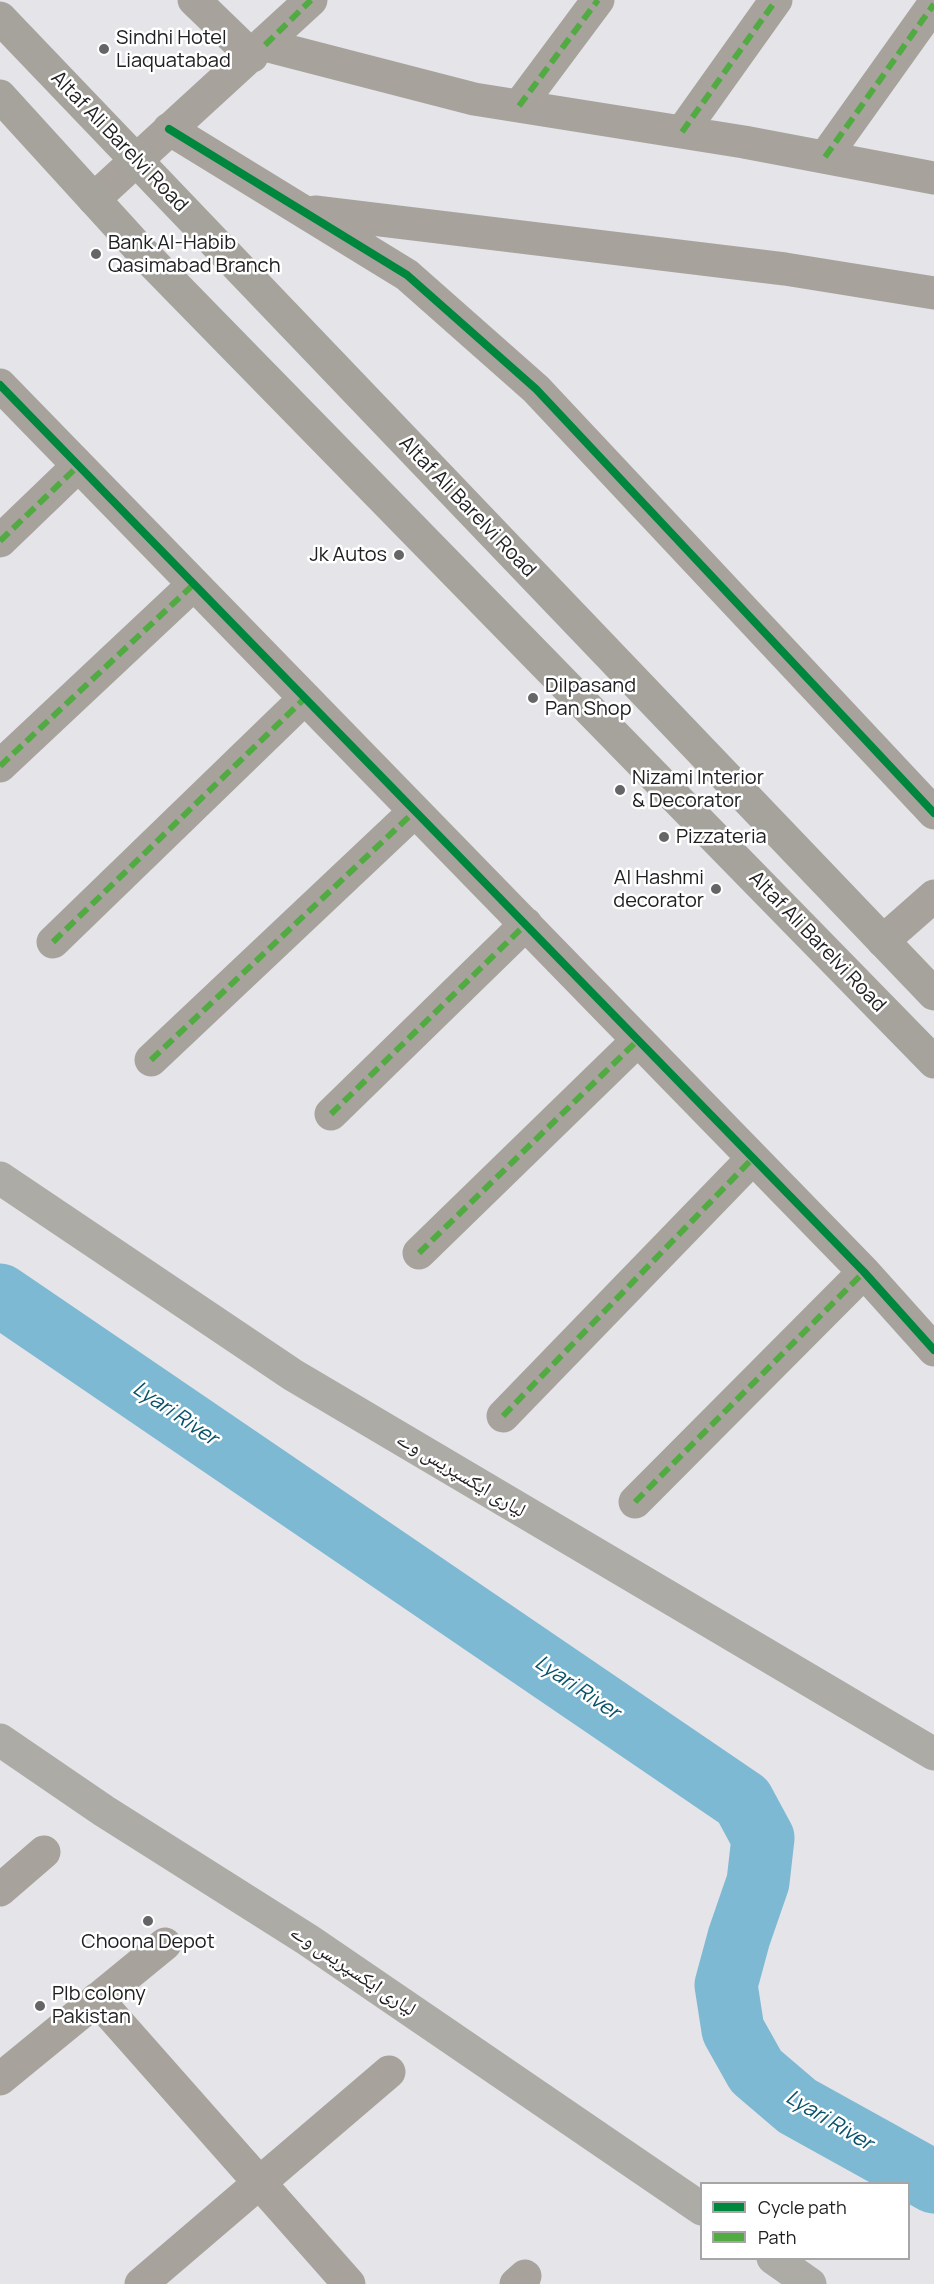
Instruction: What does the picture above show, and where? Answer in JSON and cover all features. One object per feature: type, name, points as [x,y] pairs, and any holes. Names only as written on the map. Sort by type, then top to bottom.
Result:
[{"type":"highway","name":"لیاری ایکسپریس وے","points":[[0,1178],[293,1375],[934,1754]]},
{"type":"highway","name":"لیاری ایکسپریس وے","points":[[0,1740],[104,1811],[308,1940],[700,2209]]},
{"type":"highway","points":[[774,2260],[810,2284]]},
{"type":"main road","name":"Altaf Ali Barelvi Road","points":[[0,18],[934,994]]},
{"type":"main road","name":"Altaf Ali Barelvi Road","points":[[0,96],[160,271],[934,1062]]},
{"type":"street","points":[[194,0],[259,50],[474,99],[682,132],[934,178]]},
{"type":"street","points":[[94,199],[311,0]]},
{"type":"street","points":[[519,106],[598,0]]},
{"type":"street","points":[[682,132],[776,0]]},
{"type":"street","points":[[825,157],[934,4]]},
{"type":"street","points":[[169,129],[407,274],[536,389],[934,813]]},
{"type":"street","points":[[304,211],[785,269],[934,293]]},
{"type":"street","points":[[0,385],[864,1272],[934,1350]]},
{"type":"street","points":[[0,541],[78,466]]},
{"type":"street","points":[[0,766],[194,584]]},
{"type":"street","points":[[53,942],[305,698]]},
{"type":"street","points":[[151,1060],[415,811]]},
{"type":"street","points":[[883,941],[934,897]]},
{"type":"street","points":[[332,1114],[526,924]]},
{"type":"street","points":[[419,1253],[638,1040]]},
{"type":"street","points":[[503,1416],[753,1158]]},
{"type":"street","points":[[635,1502],[864,1272]]},
{"type":"street","points":[[0,1890],[44,1852]]},
{"type":"street","points":[[0,2079],[165,1944]]},
{"type":"street","points":[[97,2000],[349,2284]]},
{"type":"street","points":[[141,2284],[389,2072]]},
{"type":"waterway","name":"Lyari River","points":[[0,1295],[743,1801],[763,1838],[758,1882],[739,1937],[726,1985],[733,2030],[756,2071],[797,2106],[934,2182]]},
{"type":"marked path","points":[[265,45],[311,0]]},
{"type":"marked path","points":[[519,106],[598,0]]},
{"type":"marked path","points":[[682,132],[776,0]]},
{"type":"marked path","points":[[825,157],[934,4]]},
{"type":"marked path","points":[[0,541],[78,466]]},
{"type":"marked path","points":[[0,766],[194,584]]},
{"type":"marked path","points":[[53,942],[305,698]]},
{"type":"marked path","points":[[151,1060],[415,811]]},
{"type":"marked path","points":[[331,1114],[526,924]]},
{"type":"marked path","points":[[419,1253],[638,1040]]},
{"type":"marked path","points":[[503,1416],[753,1158]]},
{"type":"marked path","points":[[635,1502],[864,1272]]},
{"type":"cycle path","points":[[169,129],[407,275],[536,389],[934,813]]},
{"type":"cycle path","points":[[0,385],[864,1272],[934,1350]]},
{"type":"place","name":"Sindhi Hotel Liaquatabad","points":[[104,49]]},
{"type":"place","name":"Bank Al-Habib Qasimabad Branch","points":[[96,254]]},
{"type":"place","name":"Jk Autos","points":[[399,555]]},
{"type":"place","name":"Dilpasand Pan Shop","points":[[533,698]]},
{"type":"place","name":"Nizami Interior & Decorator","points":[[620,790]]},
{"type":"place","name":"Pizzateria","points":[[664,837]]},
{"type":"place","name":"Al Hashmi decorator","points":[[716,889]]},
{"type":"place","name":"Choona Depot","points":[[148,1921]]},
{"type":"place","name":"PIb colony Pakistan","points":[[40,2006]]}]
